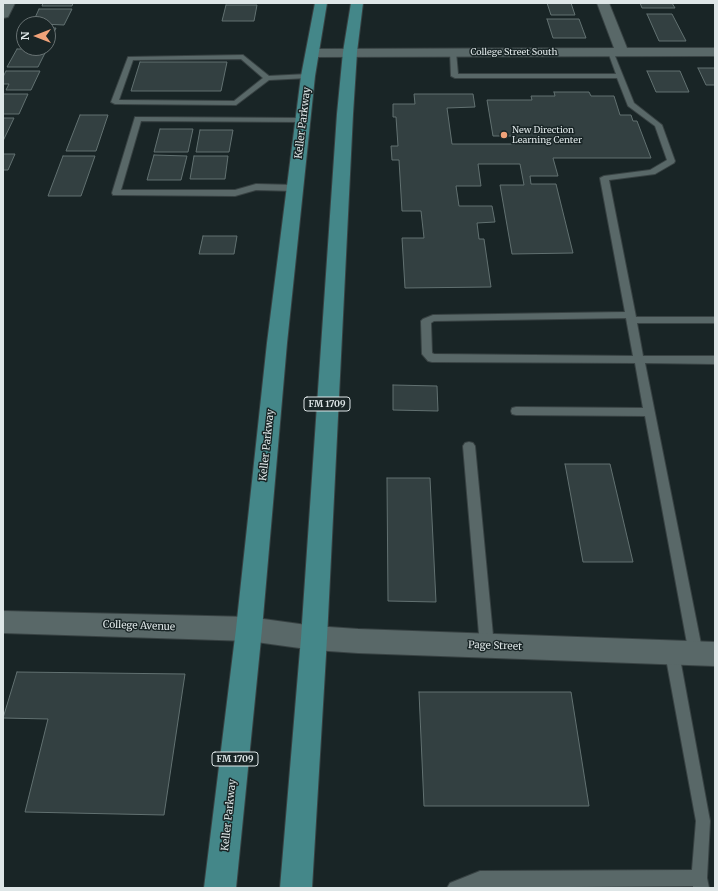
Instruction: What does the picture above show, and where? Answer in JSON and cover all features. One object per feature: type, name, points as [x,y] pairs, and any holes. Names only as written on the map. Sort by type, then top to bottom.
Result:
[{"type":"main road","name":"Keller Parkway","points":[[220,888],[262,631],[277,343],[308,76],[321,3]]},
{"type":"main road","name":"FM 1709","points":[[296,888],[314,638],[340,185],[350,52],[357,3]]},
{"type":"street","points":[[3,14],[9,3]]},
{"type":"street","points":[[603,3],[617,52]]},
{"type":"street","name":"College Street South","points":[[313,52],[715,52]]},
{"type":"street","name":"College Avenue","points":[[3,622],[262,631]]},
{"type":"street","name":"Page Street","points":[[262,631],[314,638],[694,654]]},
{"type":"lane","points":[[453,52],[455,76],[620,76]]},
{"type":"lane","points":[[454,888],[480,879],[700,883],[703,820],[694,654],[604,178],[652,172],[671,161],[658,126],[632,104],[620,76],[617,52]]},
{"type":"lane","points":[[267,78],[243,57],[130,58],[115,102],[236,103],[267,78],[308,76]]},
{"type":"lane","points":[[295,188],[256,187],[235,193],[116,193],[138,120],[303,120]]},
{"type":"lane","points":[[715,320],[631,317],[433,318],[426,321],[427,354],[432,358],[715,360]]},
{"type":"lane","points":[[516,411],[649,412]]},
{"type":"lane","points":[[469,446],[487,646]]},
{"type":"building","points":[[43,3],[73,3],[72,6],[42,6]]},
{"type":"building","points":[[547,3],[571,3],[575,15],[551,15]]},
{"type":"building","points":[[640,3],[672,3],[675,8],[642,8]]},
{"type":"building","points":[[226,5],[257,5],[254,21],[222,21]]},
{"type":"building","points":[[39,9],[72,9],[64,25],[56,25],[56,16],[36,16]]},
{"type":"building","points":[[647,14],[672,14],[686,41],[659,41]]},
{"type":"building","points":[[547,19],[579,19],[586,38],[553,38]]},
{"type":"building","points":[[16,51],[16,56],[44,56],[38,67],[7,67]]},
{"type":"building","points":[[140,62],[227,62],[221,91],[131,91]]},
{"type":"building","points":[[698,68],[715,68],[715,85],[706,85]]},
{"type":"building","points":[[6,71],[40,71],[31,90],[6,90],[9,84],[3,84],[3,77]]},
{"type":"building","points":[[647,71],[680,71],[689,92],[656,92]]},
{"type":"building","points":[[554,92],[589,92],[591,96],[614,96],[620,115],[631,115],[633,121],[637,121],[651,158],[553,158],[558,176],[530,176],[531,184],[556,184],[573,253],[512,254],[500,185],[524,185],[520,164],[478,164],[481,186],[456,186],[459,206],[492,206],[495,222],[477,223],[479,239],[484,239],[491,287],[405,288],[402,238],[424,238],[421,211],[402,211],[399,160],[392,160],[391,146],[398,146],[396,117],[393,117],[393,104],[415,104],[414,94],[473,94],[475,107],[447,108],[452,144],[515,144],[513,136],[493,136],[487,100],[532,100],[531,96],[555,96]]},
{"type":"building","points":[[3,94],[28,94],[19,114],[3,114]]},
{"type":"building","points":[[80,115],[108,115],[96,151],[66,151]]},
{"type":"building","points":[[3,118],[14,118],[3,141]]},
{"type":"building","points":[[160,129],[193,129],[188,152],[154,152]]},
{"type":"building","points":[[200,130],[233,130],[229,152],[196,152]]},
{"type":"building","points":[[3,154],[15,154],[8,170],[3,170]]},
{"type":"building","points":[[154,155],[187,156],[181,180],[147,180]]},
{"type":"building","points":[[63,156],[95,156],[81,196],[48,196]]},
{"type":"building","points":[[194,156],[228,156],[225,179],[190,179]]},
{"type":"building","points":[[203,236],[237,236],[234,254],[199,254]]},
{"type":"building","points":[[393,385],[437,386],[438,411],[393,410]]},
{"type":"building","points":[[565,464],[610,464],[633,562],[583,562]]},
{"type":"building","points":[[387,478],[430,478],[436,602],[388,601]]},
{"type":"building","points":[[17,672],[185,674],[164,815],[25,812],[48,719],[3,718]]},
{"type":"building","points":[[419,692],[571,692],[589,806],[424,806]]},
{"type":"place","name":"New Direction Learning Center","points":[[504,135]]}]
